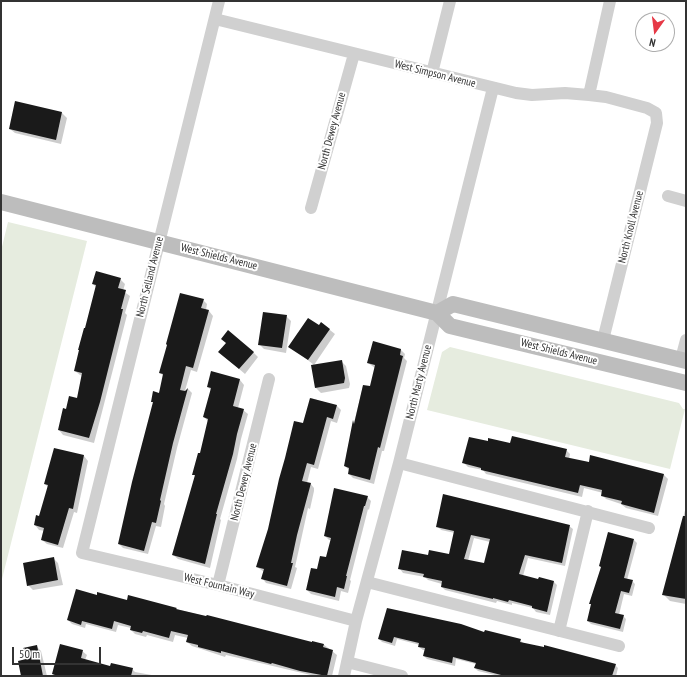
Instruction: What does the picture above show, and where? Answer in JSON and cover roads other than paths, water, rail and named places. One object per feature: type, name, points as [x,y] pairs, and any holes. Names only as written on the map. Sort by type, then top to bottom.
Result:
[{"type":"street","name":"North Selland Avenue","points":[[82,553],[219,1]]},
{"type":"street","points":[[432,73],[450,1]]},
{"type":"street","points":[[589,95],[610,1]]},
{"type":"street","name":"West Simpson Avenue","points":[[215,19],[516,93],[532,95],[565,93],[606,97],[647,108],[656,112]]},
{"type":"street","name":"North Dewey Avenue","points":[[311,208],[354,54]]},
{"type":"street","name":"North Marty Avenue","points":[[344,676],[356,621],[399,463],[493,88]]},
{"type":"street","name":"North Knoll Avenue","points":[[603,340],[657,123],[656,112]]},
{"type":"street","points":[[668,196],[686,201]]},
{"type":"street","name":"West Shields Avenue","points":[[1,202],[437,313],[450,326],[686,383]]},
{"type":"street","name":"West Shields Avenue","points":[[437,313],[453,304],[684,360]]},
{"type":"street","points":[[684,360],[686,340]]},
{"type":"street","name":"North Dewey Avenue","points":[[218,585],[269,379]]},
{"type":"street","points":[[399,463],[649,528]]},
{"type":"street","points":[[559,631],[588,511]]},
{"type":"street","name":"West Fountain Way","points":[[82,553],[218,585],[356,621]]},
{"type":"street","points":[[367,582],[619,646]]},
{"type":"street","points":[[348,662],[402,676]]}]
